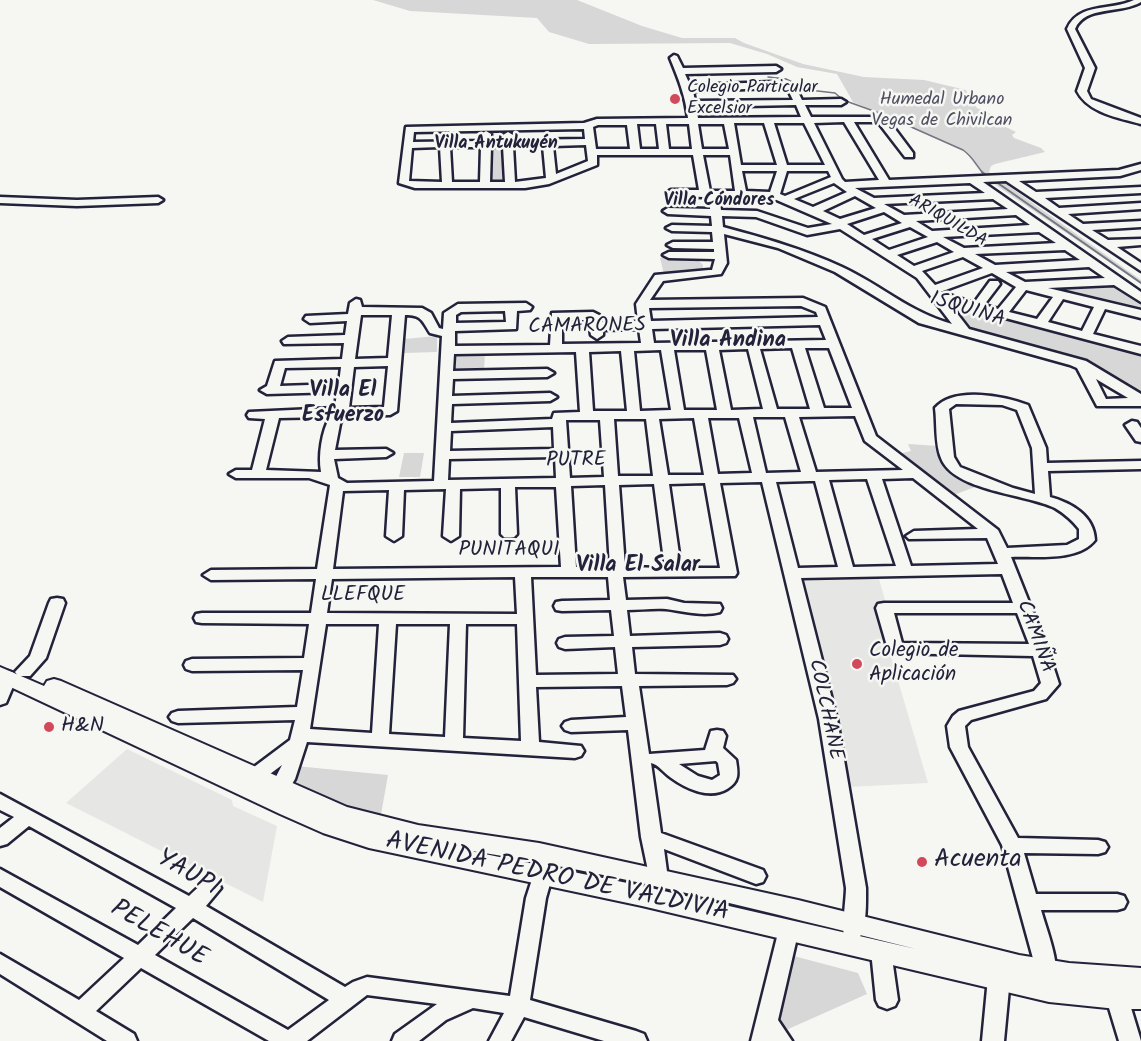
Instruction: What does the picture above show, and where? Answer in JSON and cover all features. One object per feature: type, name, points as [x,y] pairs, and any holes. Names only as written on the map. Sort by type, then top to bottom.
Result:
[{"type":"main road","name":"AVENIDA PEDRO DE VALDIVIA","points":[[8,671],[251,781],[331,827],[369,839],[544,868],[789,929],[851,935],[881,951],[999,978],[1141,979]]},
{"type":"main road","name":"AVENIDA PEDRO DE VALDIVIA","points":[[277,794],[377,825],[538,852],[648,876],[851,935],[1129,998]]},
{"type":"main road","points":[[446,838],[467,848],[544,868],[629,877],[648,876]]},
{"type":"street","points":[[1139,0],[1130,5],[1083,16],[1074,22],[1071,29],[1090,68],[1082,91],[1086,101],[1141,121]]},
{"type":"street","points":[[648,346],[642,304],[653,285],[664,277],[700,276],[717,272],[720,268],[715,203],[705,193],[690,95],[674,58]]},
{"type":"street","points":[[679,72],[776,69]]},
{"type":"street","points":[[686,88],[772,85]]},
{"type":"street","points":[[792,88],[837,177]]},
{"type":"street","points":[[691,104],[841,102]]},
{"type":"street","points":[[847,119],[886,183]]},
{"type":"street","points":[[592,152],[551,179],[537,184],[447,186],[404,183],[409,129],[588,126],[597,122],[880,119],[886,123],[909,155]]},
{"type":"street","points":[[768,121],[783,168],[774,195]]},
{"type":"street","points":[[632,122],[635,152]]},
{"type":"street","points":[[662,122],[664,152]]},
{"type":"street","points":[[729,122],[741,193]]},
{"type":"street","points":[[588,126],[592,152]]},
{"type":"street","points":[[485,186],[486,128]]},
{"type":"street","points":[[508,128],[510,186]]},
{"type":"street","points":[[407,145],[548,143],[592,152],[734,152]]},
{"type":"street","points":[[548,143],[551,179]]},
{"type":"street","points":[[445,144],[447,186]]},
{"type":"street","points":[[737,168],[783,168],[886,183],[1120,174],[1141,167]]},
{"type":"street","points":[[1120,174],[1141,188]]},
{"type":"street","points":[[786,199],[837,177]]},
{"type":"street","name":"ARIQUILDA","points":[[837,177],[856,192],[1023,286],[1141,314]]},
{"type":"street","points":[[1004,179],[1057,210],[1138,264]]},
{"type":"street","points":[[978,180],[996,196],[1141,298]]},
{"type":"street","points":[[1033,195],[1141,188]]},
{"type":"street","points":[[814,211],[856,192]]},
{"type":"street","points":[[671,193],[774,195],[814,211],[865,238],[914,270],[936,293],[948,313],[964,331]]},
{"type":"street","points":[[872,201],[996,196]]},
{"type":"street","points":[[0,200],[77,203],[158,200]]},
{"type":"street","points":[[1057,210],[1141,206]]},
{"type":"street","points":[[668,211],[760,214],[807,232],[840,224],[886,208]]},
{"type":"street","points":[[865,238],[907,220],[1019,212]]},
{"type":"street","points":[[1081,227],[1141,224]]},
{"type":"street","name":"ISQUINA","points":[[672,228],[718,229],[770,241],[839,270],[918,318],[1081,364],[1141,401]]},
{"type":"street","points":[[889,254],[934,236],[1042,228]]},
{"type":"street","points":[[1105,243],[1141,242]]},
{"type":"street","points":[[914,270],[964,252],[1066,246]]},
{"type":"street","points":[[671,250],[720,251]]},
{"type":"street","points":[[797,257],[839,270]]},
{"type":"street","points":[[936,293],[992,269],[1091,263]]},
{"type":"street","points":[[1001,313],[1023,286],[1117,281]]},
{"type":"street","points":[[977,307],[994,284]]},
{"type":"street","points":[[936,293],[977,307],[1141,350]]},
{"type":"street","points":[[1041,323],[1060,295]]},
{"type":"street","points":[[642,304],[802,302],[824,315]]},
{"type":"street","points":[[724,304],[734,345]]},
{"type":"street","points":[[1086,335],[1101,305]]},
{"type":"street","points":[[310,319],[354,311],[399,310],[422,312],[427,316],[434,330],[449,330],[512,326],[512,307]]},
{"type":"street","points":[[451,536],[442,455],[450,313],[458,308],[526,307]]},
{"type":"street","points":[[556,348],[555,318],[575,309],[593,316],[599,347]]},
{"type":"street","points":[[254,415],[390,411],[399,310]]},
{"type":"street","points":[[1122,310],[1141,327]]},
{"type":"street","points":[[277,794],[299,740],[305,713],[334,482],[327,469],[327,455],[333,424],[339,413],[344,388],[354,311]]},
{"type":"street","points":[[596,326],[729,323],[824,315]]},
{"type":"street","name":"CAMIÑA","points":[[824,315],[870,438],[993,533],[1040,650],[1050,680],[1045,692],[965,715],[958,720],[956,726],[957,739],[963,757],[1012,845],[1048,980]]},
{"type":"street","points":[[288,341],[350,339]]},
{"type":"street","points":[[797,344],[818,412]]},
{"type":"street","name":"CAMARONES","points":[[447,350],[835,344]]},
{"type":"street","points":[[753,345],[771,413]]},
{"type":"street","points":[[667,346],[678,414]]},
{"type":"street","points":[[712,346],[725,414]]},
{"type":"street","points":[[627,347],[633,415]]},
{"type":"street","points":[[582,348],[588,416]]},
{"type":"street","points":[[344,388],[270,390],[280,364],[393,362]]},
{"type":"street","points":[[1081,364],[1102,403],[1141,401]]},
{"type":"street","points":[[446,375],[547,373]]},
{"type":"street","points":[[445,400],[550,397]]},
{"type":"street","points":[[791,573],[905,571],[1005,561],[1068,550],[1080,546],[1087,540],[1087,528],[1076,515],[1058,504],[1008,491],[954,470],[946,457],[942,408],[953,400],[1004,401],[1023,408],[1035,432],[1040,454],[1043,499]]},
{"type":"street","points":[[443,427],[588,416],[860,412]]},
{"type":"street","name":"COLCHANE","points":[[744,413],[791,573],[828,719],[856,888],[851,935]]},
{"type":"street","points":[[791,413],[816,477],[847,572]]},
{"type":"street","points":[[700,414],[712,479]]},
{"type":"street","points":[[258,473],[273,415]]},
{"type":"street","points":[[652,415],[674,573]]},
{"type":"street","points":[[607,416],[618,605],[651,837],[648,876]]},
{"type":"street","points":[[559,420],[569,572]]},
{"type":"street","points":[[1132,425],[1141,438]]},
{"type":"street","points":[[327,455],[386,453]]},
{"type":"street","points":[[442,455],[561,453]]},
{"type":"street","points":[[1040,468],[1141,465]]},
{"type":"street","name":"PUTRE","points":[[236,474],[309,474],[345,487],[919,474]]},
{"type":"street","points":[[873,475],[905,571]]},
{"type":"street","name":"PUNITAQUI","points":[[211,575],[729,573],[712,479]]},
{"type":"street","points":[[508,484],[509,534]]},
{"type":"street","points":[[394,536],[397,486]]},
{"type":"street","points":[[915,536],[993,533]]},
{"type":"street","points":[[523,572],[530,748]]},
{"type":"street","points":[[0,699],[8,671],[38,658],[57,603]]},
{"type":"street","points":[[562,606],[667,604],[684,608],[714,608]]},
{"type":"street","points":[[1024,608],[884,608],[895,649],[1040,650]]},
{"type":"street","name":"LLEFQUE","points":[[202,618],[525,619]]},
{"type":"street","points":[[380,740],[388,618]]},
{"type":"street","points":[[454,744],[458,619]]},
{"type":"street","points":[[565,643],[720,639]]},
{"type":"street","points":[[192,665],[312,664]]},
{"type":"street","points":[[529,681],[727,679]]},
{"type":"street","points":[[178,717],[305,713]]},
{"type":"street","points":[[571,726],[636,723]]},
{"type":"street","points":[[251,781],[299,740],[380,740],[575,751]]},
{"type":"street","points":[[641,759],[661,758],[709,757],[712,756],[716,743],[727,760],[729,777],[717,786],[711,787],[669,767],[661,758]]},
{"type":"street","name":"YAUPI","points":[[0,801],[191,907],[346,999]]},
{"type":"street","points":[[0,839],[28,816]]},
{"type":"street","points":[[651,837],[756,876]]},
{"type":"street","points":[[1012,845],[1098,847]]},
{"type":"street","points":[[500,1041],[518,1006],[528,964],[531,918],[544,868]]},
{"type":"street","name":"PELEHUE","points":[[0,877],[290,1041]]},
{"type":"street","points":[[80,1013],[211,888]]},
{"type":"street","points":[[1028,902],[1117,902]]},
{"type":"street","points":[[770,1035],[789,929]]},
{"type":"street","points":[[881,951],[887,1000]]},
{"type":"street","points":[[0,963],[126,1041]]},
{"type":"street","points":[[993,1041],[999,978]]},
{"type":"street","points":[[290,1041],[360,988],[375,985],[518,1006],[636,1041]]},
{"type":"street","points":[[1129,998],[1130,1041]]},
{"type":"street","points":[[403,1041],[438,1013],[472,999]]},
{"type":"shaded area","name":"Colegio de Aplicación","points":[[878,575],[886,604],[876,605],[928,783],[848,787],[800,576]]},
{"type":"shaded area","points":[[127,749],[232,800],[233,806],[277,826],[263,902],[66,803]]},
{"type":"green space","name":"Humedal Urbano Vegas de Chivilcan","points":[[373,0],[577,0],[642,26],[682,38],[735,38],[803,64],[864,77],[924,80],[966,90],[969,99],[977,108],[1000,118],[1004,126],[1016,132],[1012,135],[1014,138],[1041,148],[1045,152],[995,164],[991,166],[989,172],[1141,280],[1141,284],[984,177],[966,152],[853,102],[837,74],[797,67],[767,54],[730,43],[589,44],[549,32],[537,18],[410,11]]},
{"type":"green space","points":[[506,144],[507,185],[488,185],[488,145]]},
{"type":"green space","points":[[695,257],[703,265],[703,269],[698,273],[664,274],[660,258]]},
{"type":"green space","points":[[1115,284],[1141,302],[1141,312],[1040,287]]},
{"type":"green space","points":[[943,300],[1141,349],[1141,397],[1090,365],[967,330]]},
{"type":"green space","points":[[437,336],[437,352],[404,353],[404,339]]},
{"type":"green space","points":[[485,353],[484,371],[449,372],[450,354]]},
{"type":"green space","points":[[908,444],[938,446],[946,463],[954,472],[983,484],[951,496],[898,454],[911,451]]},
{"type":"green space","points":[[404,453],[424,453],[420,477],[399,477]]},
{"type":"green space","points":[[296,766],[388,775],[380,820],[339,806],[292,781]]},
{"type":"green space","points":[[790,955],[858,973],[867,994],[786,1030],[777,1017]]},
{"type":"waterway","points":[[768,77],[786,79],[809,90],[835,93],[843,100],[882,114],[963,150],[983,172]]},
{"type":"waterway","points":[[983,172],[1141,283]]},
{"type":"place","name":"Colegio Particular Excelsior","points":[[675,99]]},
{"type":"place","name":"Colegio de Aplicación","points":[[857,664]]},
{"type":"place","name":"H&N","points":[[49,727]]},
{"type":"place","name":"Acuenta","points":[[922,862]]},
{"type":"district","name":"Villa Antukuyén","points":[[496,145]]},
{"type":"district","name":"Villa Cóndores","points":[[719,202]]},
{"type":"district","name":"Villa Andina","points":[[728,342]]},
{"type":"district","name":"Villa El Esfuerzo","points":[[343,404]]},
{"type":"district","name":"Villa El Salar","points":[[638,567]]}]
